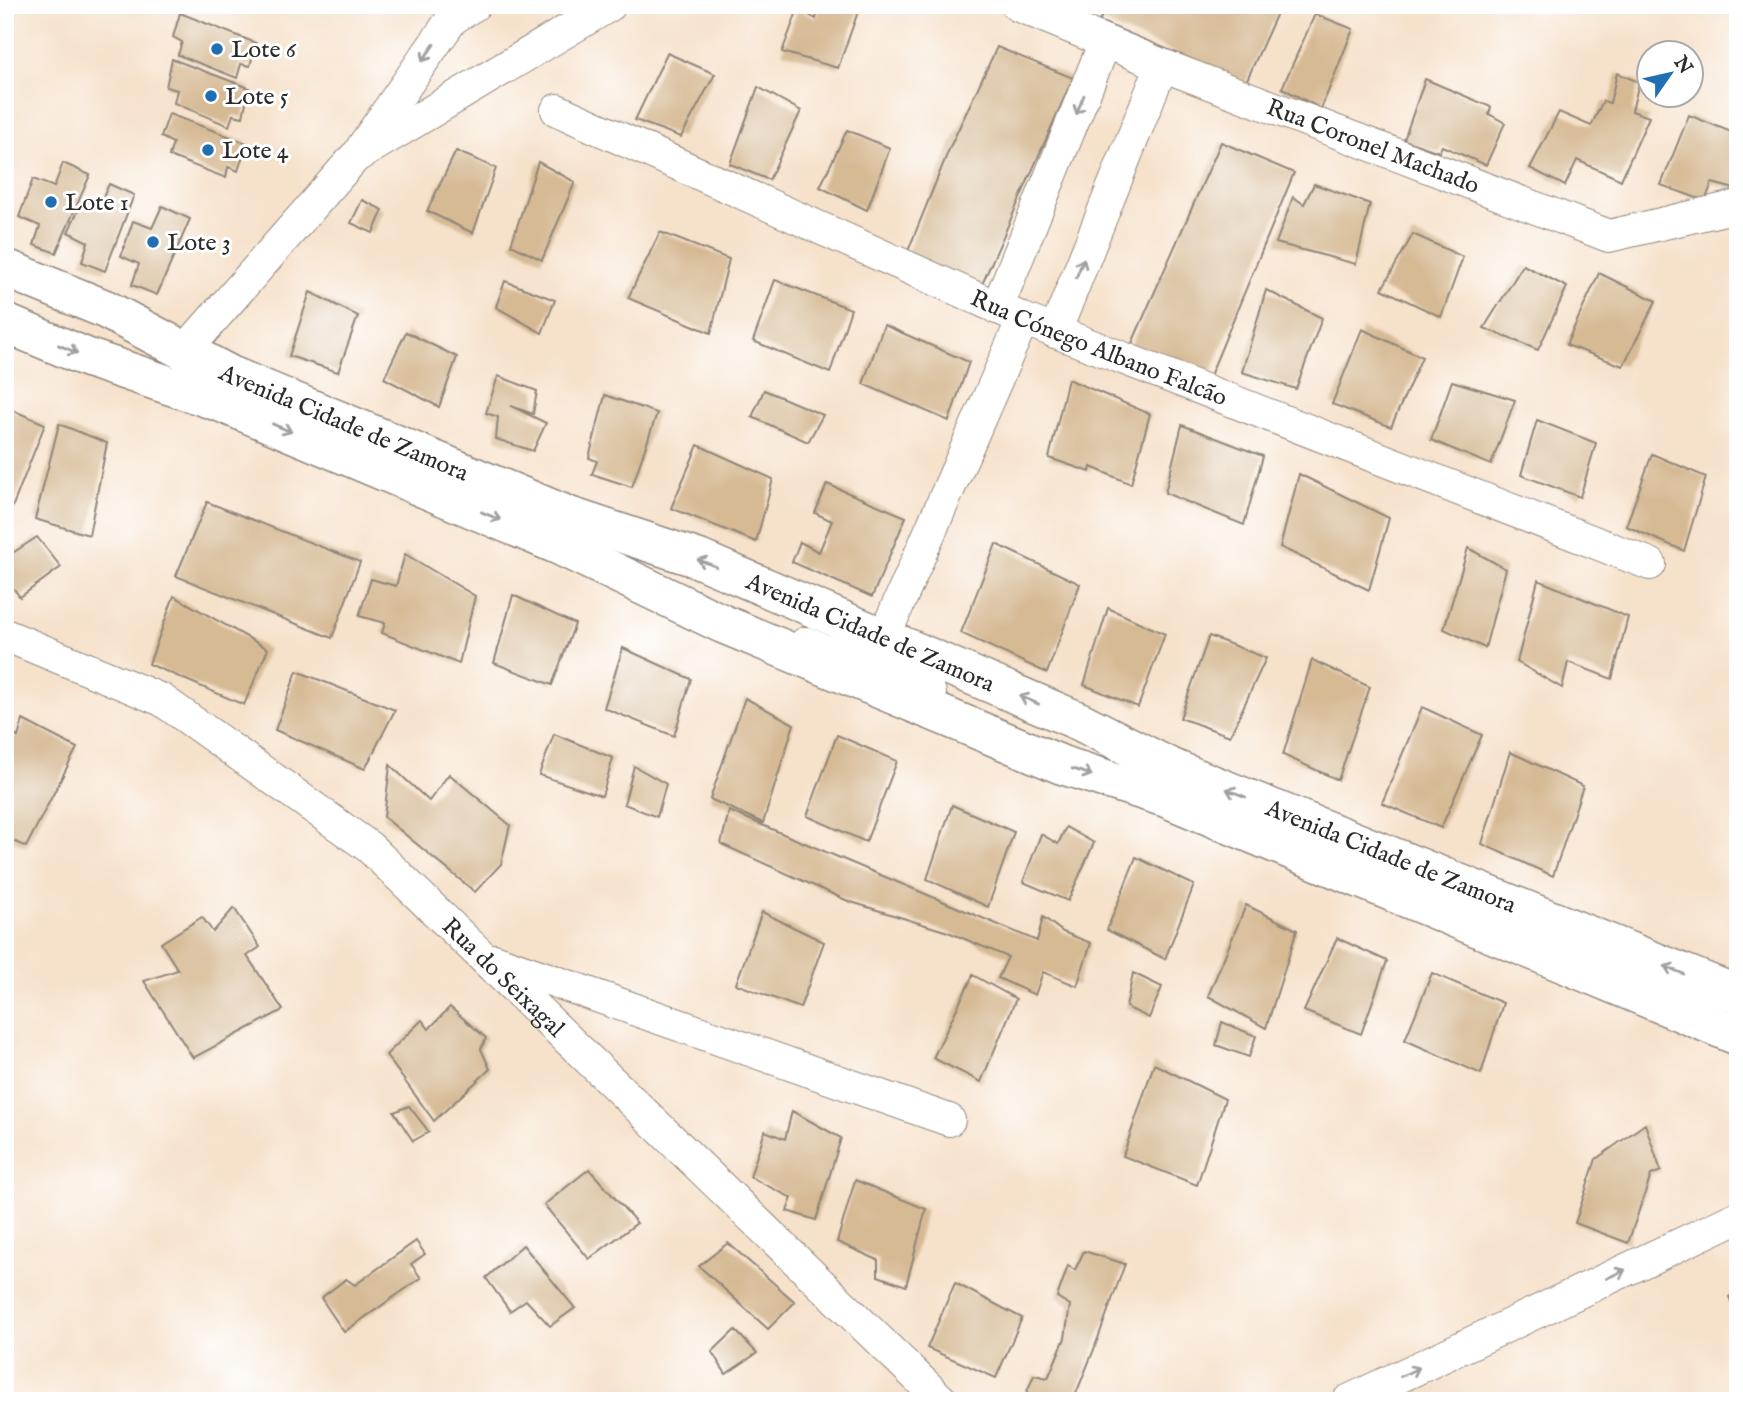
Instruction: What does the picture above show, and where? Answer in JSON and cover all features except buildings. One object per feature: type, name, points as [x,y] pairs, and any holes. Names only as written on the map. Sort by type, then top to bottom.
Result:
[{"type":"street","points":[[185,351],[355,157],[452,19],[474,5]]},
{"type":"street","points":[[355,157],[610,5]]},
{"type":"street","name":"Rua Coronel Machado","points":[[1017,5],[1162,65],[1609,236],[1738,206]]},
{"type":"street","points":[[1005,741],[985,719],[892,675],[881,655],[884,637],[1010,314],[1105,42]]},
{"type":"street","points":[[1055,332],[1162,65]]},
{"type":"street","name":"Rua Cónego Albano Falcão","points":[[557,110],[1010,314],[1650,564]]},
{"type":"street","name":"Avenida Cidade de Zamora","points":[[5,268],[67,292],[230,375],[569,516],[699,559],[1081,722],[1169,766],[1738,995]]},
{"type":"street","points":[[5,289],[67,292]]},
{"type":"street","name":"Avenida Cidade de Zamora","points":[[5,323],[88,358],[222,403],[558,545],[723,624],[1062,765],[1166,798],[1738,1036]]},
{"type":"street","points":[[723,624],[760,623],[838,656],[858,652],[884,637]]},
{"type":"street","name":"Rua do Seixagal","points":[[5,635],[162,700],[369,847],[942,1401]]},
{"type":"street","points":[[483,956],[949,1120]]},
{"type":"street","points":[[1348,1401],[1738,1217]]},
{"type":"place","name":"Lote 6","points":[[217,49]]},
{"type":"place","name":"Lote 5","points":[[211,96]]},
{"type":"place","name":"Lote 4","points":[[208,150]]},
{"type":"place","name":"Lote 1","points":[[51,202]]},
{"type":"place","name":"Lote 3","points":[[153,242]]}]
